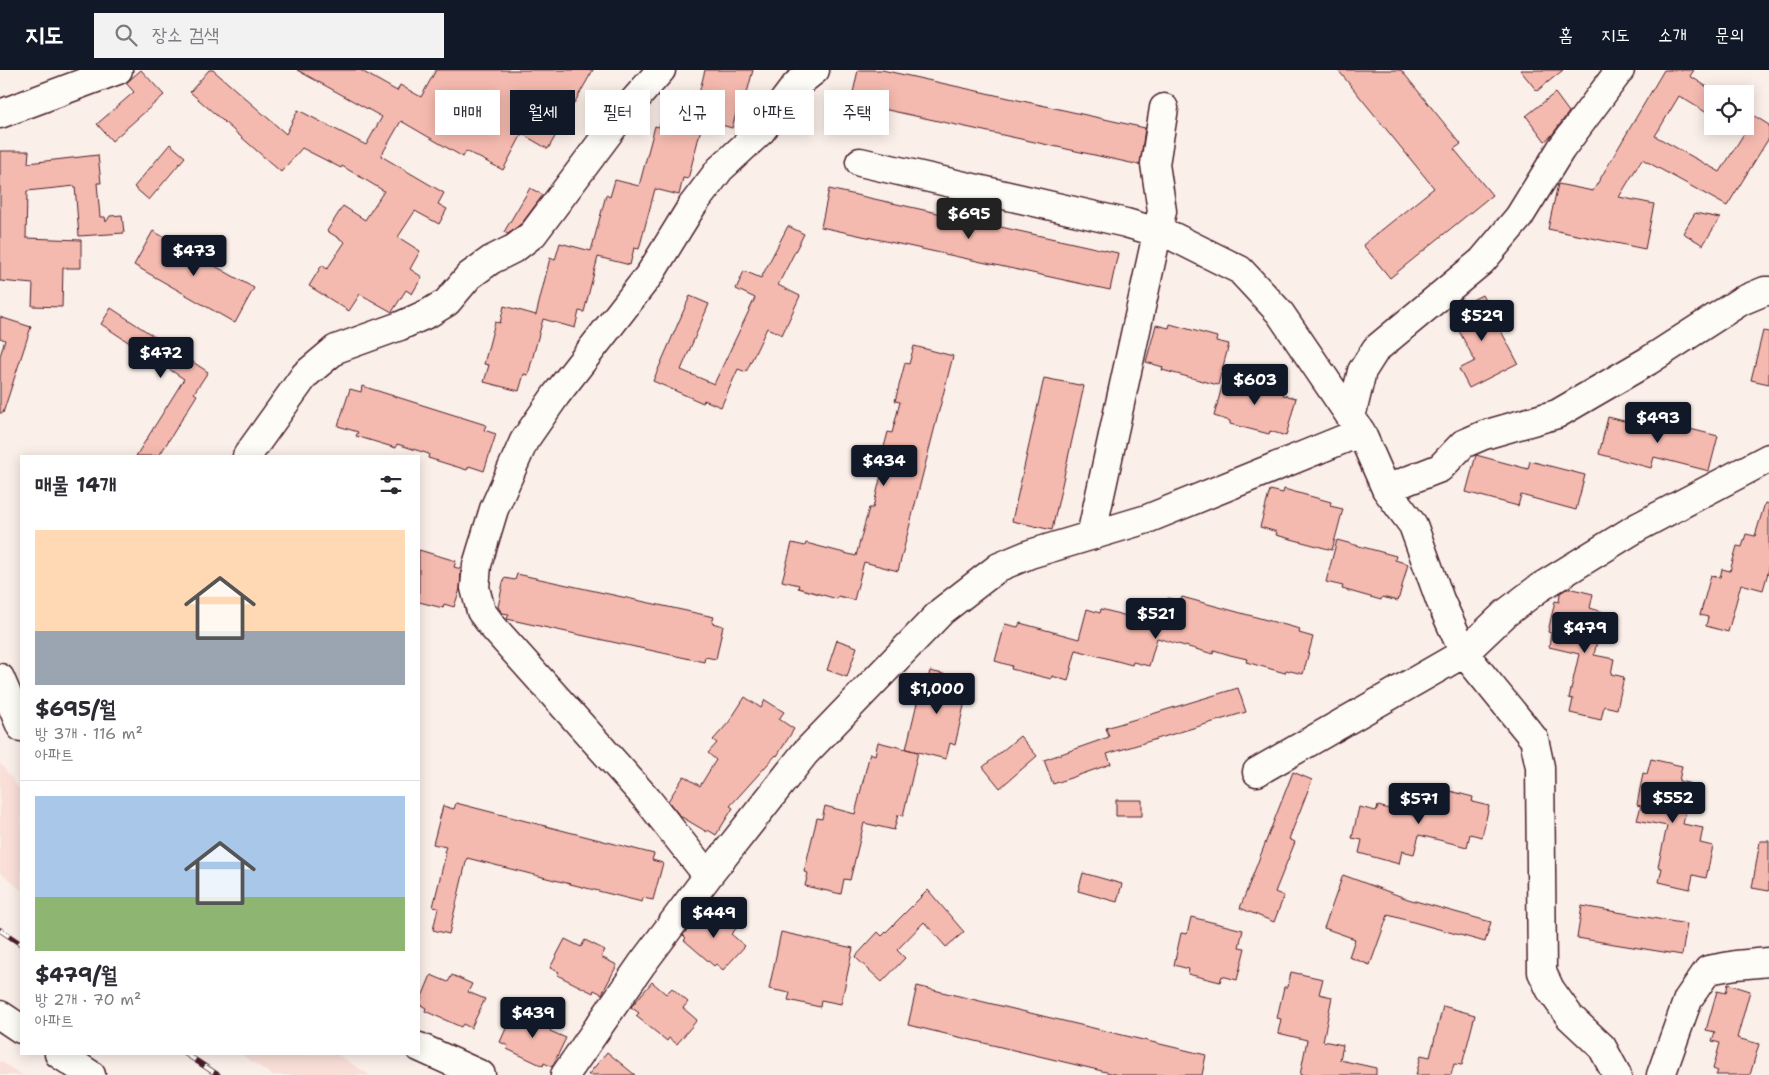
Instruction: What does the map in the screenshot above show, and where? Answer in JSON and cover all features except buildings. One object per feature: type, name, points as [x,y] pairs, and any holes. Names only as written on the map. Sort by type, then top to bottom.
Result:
[{"type":"street","points":[[0,114],[118,70]]},
{"type":"street","points":[[248,455],[305,374],[336,349],[430,313],[447,302],[469,276],[491,260],[515,248],[533,234],[625,111],[661,70]]},
{"type":"street","points":[[787,90],[791,70]]},
{"type":"street","points":[[793,90],[815,70]]},
{"type":"street","points":[[1356,425],[1362,371],[1376,349],[1482,261],[1519,217],[1561,149],[1620,70]]},
{"type":"street","points":[[1091,536],[1162,211],[1155,164],[1164,108]]},
{"type":"street","points":[[708,876],[647,799],[485,616],[481,610],[475,588],[477,565],[494,509],[524,441],[556,395],[650,274],[692,206],[720,169],[757,135]]},
{"type":"street","points":[[860,162],[1158,232],[1240,270],[1280,313],[1356,425],[1386,489],[1413,525],[1440,600],[1464,653],[1534,739],[1540,767],[1542,972],[1550,989],[1570,1017],[1602,1047],[1617,1075]]},
{"type":"street","points":[[1386,489],[1440,468],[1463,444],[1557,414],[1648,361],[1741,301],[1769,291]]},
{"type":"street","points":[[565,1075],[642,964],[708,876],[805,753],[942,611],[999,567],[1030,554],[1147,519],[1356,425]]},
{"type":"street","points":[[1257,772],[1464,653],[1506,613],[1539,588],[1638,527],[1769,458]]},
{"type":"street","points":[[0,678],[20,725]]},
{"type":"street","points":[[1662,1075],[1688,999],[1708,970],[1769,962]]},
{"type":"street","points":[[0,1015],[20,1028]]},
{"type":"street","points":[[420,1047],[481,1075]]},
{"type":"street","points":[[61,1055],[91,1075]]},
{"type":"shaded area","points":[[0,763],[20,790],[20,889],[0,872]]},
{"type":"shaded area","points":[[242,1055],[339,1055],[369,1075],[272,1075]]},
{"type":"shaded area","points":[[0,1061],[22,1075],[0,1075]]},
{"type":"railway","points":[[0,930],[20,943]]},
{"type":"railway","points":[[188,1055],[218,1075]]}]
